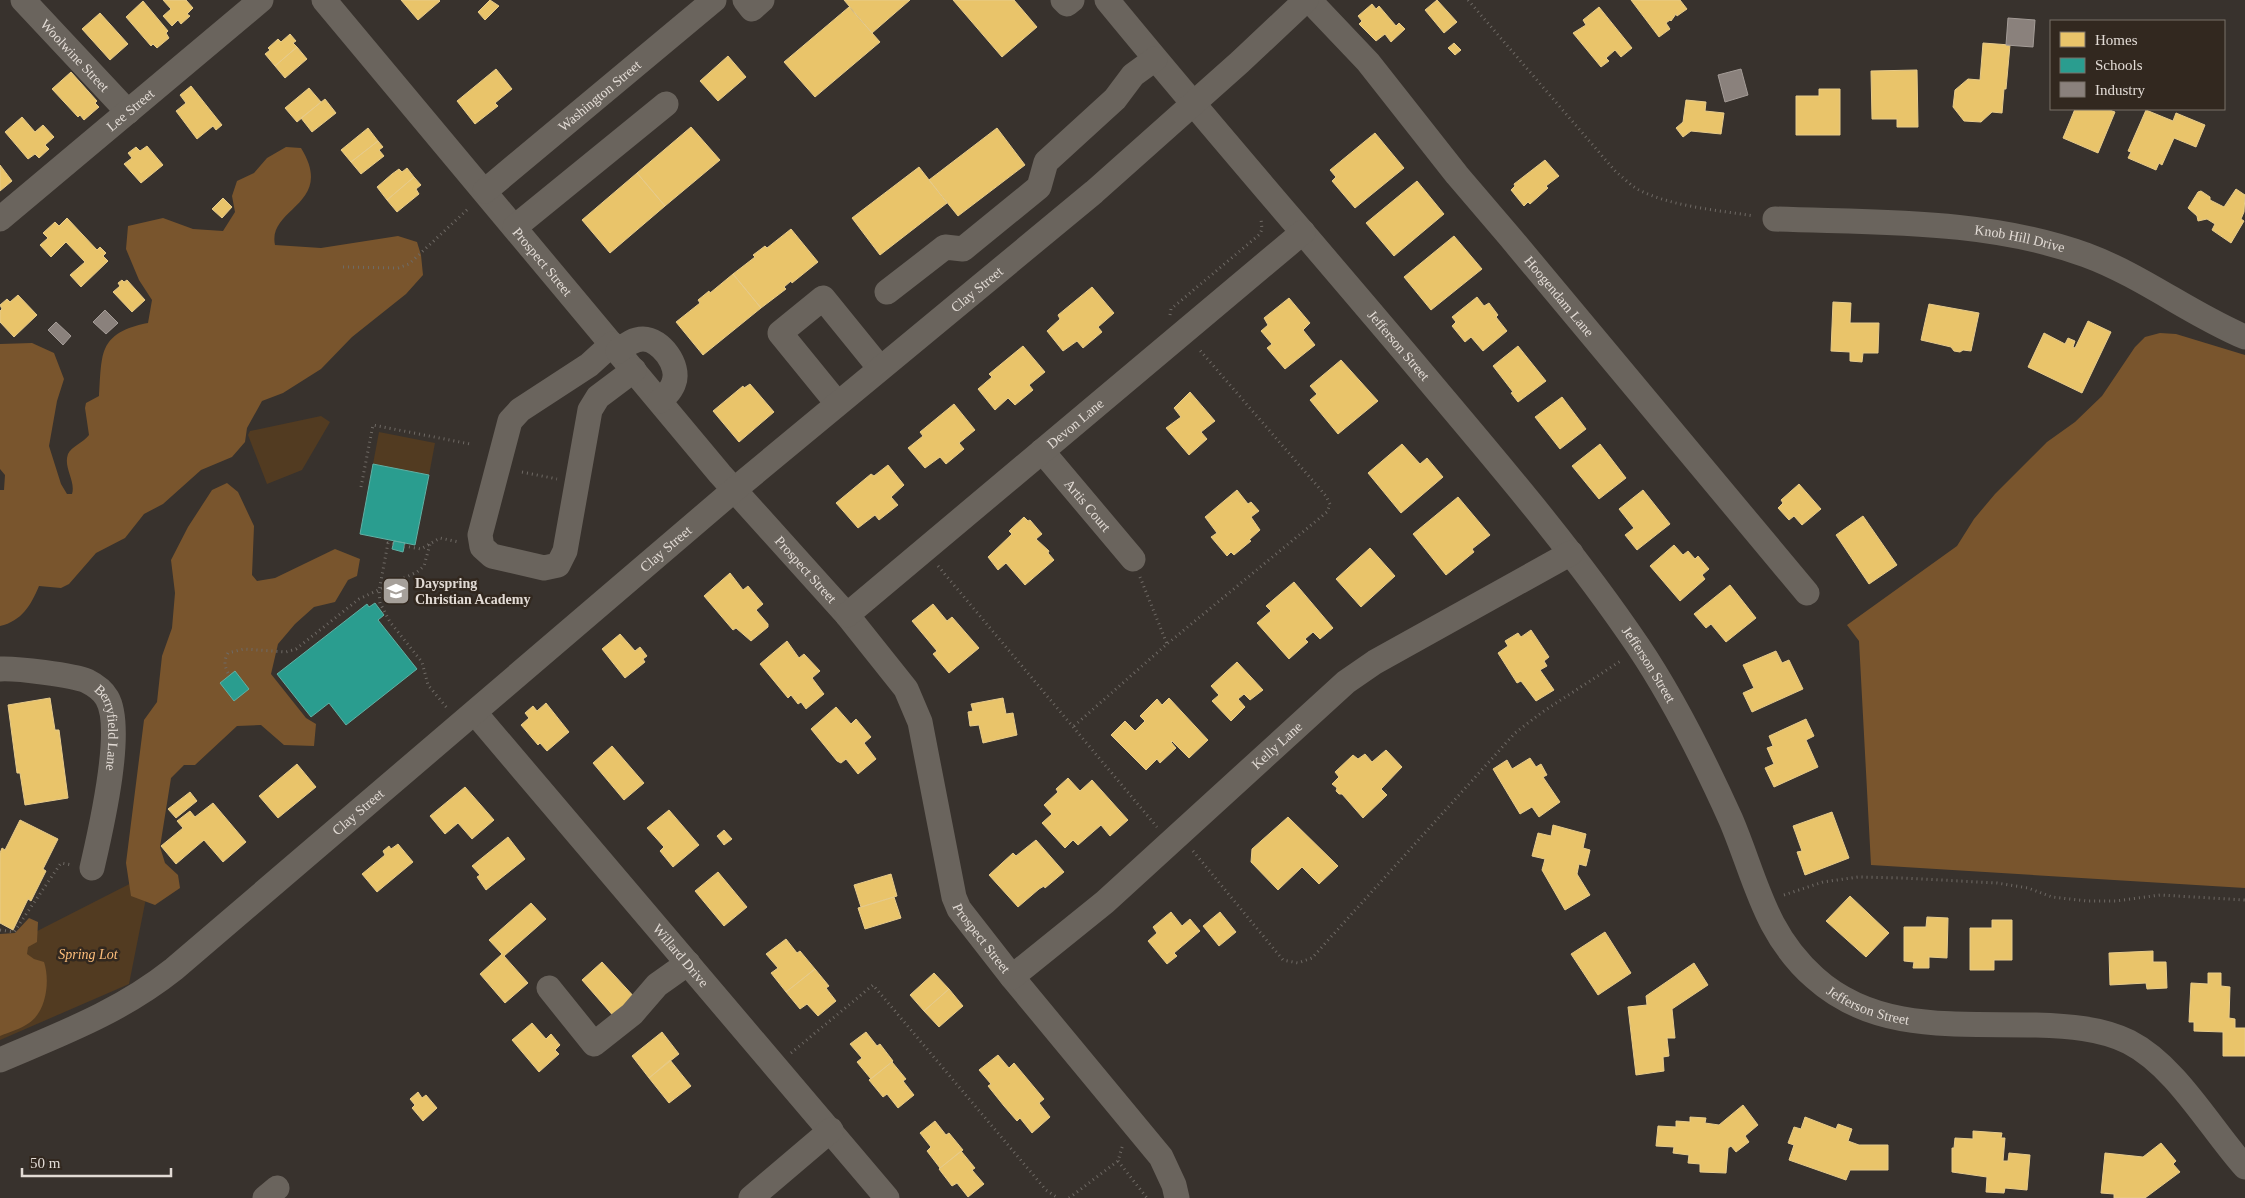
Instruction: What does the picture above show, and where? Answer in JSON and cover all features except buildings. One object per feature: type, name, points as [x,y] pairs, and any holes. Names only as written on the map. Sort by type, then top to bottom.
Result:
[{"type":"street","name":"Woolwine Street","points":[[23,0],[128,112]]},
{"type":"street","name":"Lee Street","points":[[0,219],[261,0]]},
{"type":"street","name":"Prospect Street","points":[[324,0],[479,197],[515,227],[734,490],[847,615],[894,672],[914,705],[920,722],[954,897],[967,922],[1161,1157],[1174,1185],[1177,1198]]},
{"type":"street","name":"Washington Street","points":[[479,197],[714,0]]},
{"type":"street","points":[[745,0],[752,9],[762,0]]},
{"type":"street","points":[[1063,0],[1067,4],[1072,0]]},
{"type":"street","name":"Jefferson Street","points":[[1107,0],[1193,105],[1484,446],[1571,553],[1640,648],[1671,698],[1706,765],[1735,831],[1762,902],[1775,931],[1790,954],[1845,1001],[1879,1015],[1913,1021],[2057,1026],[2098,1031],[2127,1041],[2150,1055],[2170,1074],[2245,1167]]},
{"type":"street","name":"Clay Street","points":[[0,1060],[92,1020],[149,989],[837,403],[1094,192],[1308,0]]},
{"type":"street","name":"Hoogendam Lane","points":[[1308,0],[1368,62],[1456,175],[1807,593]]},
{"type":"street","points":[[887,292],[945,247],[963,249],[1039,187],[1046,162],[1115,99],[1133,75],[1155,58]]},
{"type":"street","points":[[515,227],[666,104]]},
{"type":"street","name":"Knob Hill Drive","points":[[1775,219],[1950,226],[2023,236],[2059,246],[2106,263],[2134,276],[2225,328],[2245,336]]},
{"type":"street","name":"Devon Lane","points":[[847,615],[1303,232]]},
{"type":"street","points":[[837,403],[780,333],[822,298],[880,368]]},
{"type":"street","points":[[634,370],[598,397],[590,410],[565,551],[558,565],[544,568],[492,556],[482,547],[480,535],[510,421],[520,410],[615,347],[633,340],[645,339],[658,345],[672,362],[676,372],[671,390],[660,401]]},
{"type":"street","name":"Artis Court","points":[[1042,450],[1133,559]]},
{"type":"street","name":"Kelly Lane","points":[[1012,977],[1105,902],[1346,682],[1375,662],[1571,553]]},
{"type":"street","name":"Berryfield Lane","points":[[0,669],[87,681],[101,690],[108,698],[113,719],[112,751],[107,799],[92,868]]},
{"type":"street","name":"Willard Drive","points":[[468,719],[688,963],[887,1198]]},
{"type":"street","points":[[549,988],[594,1044],[632,1014],[657,985],[688,963]]},
{"type":"street","points":[[751,1198],[831,1130]]},
{"type":"path","points":[[1468,0],[1616,172],[1639,190],[1664,199],[1709,209],[1775,219]]},
{"type":"path","points":[[343,267],[398,268],[409,264],[479,197]]},
{"type":"path","points":[[1074,726],[1167,644],[1326,512],[1330,504],[1326,496],[1183,332],[1169,312],[1260,234],[1262,229],[1260,216]]},
{"type":"path","points":[[361,487],[372,426],[470,444]]},
{"type":"path","points":[[522,472],[546,477]]},
{"type":"path","points":[[404,546],[421,549],[440,538],[460,542]]},
{"type":"path","points":[[393,544],[388,543],[379,591],[380,602],[390,622],[422,662],[428,685],[468,719]]},
{"type":"path","points":[[228,673],[225,667],[225,660],[228,653],[244,649],[291,651],[358,599],[417,572],[424,566],[430,544]]},
{"type":"path","points":[[924,550],[1074,726],[1161,832],[1191,849],[1283,960],[1298,962],[1312,958],[1515,733],[1541,713],[1640,648]]},
{"type":"path","points":[[1133,559],[1167,644]]},
{"type":"path","points":[[0,930],[14,932],[61,863]]},
{"type":"path","points":[[1762,902],[1824,882],[1858,878],[1903,878],[1998,883],[2028,888],[2052,897],[2087,901],[2116,901],[2160,895],[2245,900]]},
{"type":"path","points":[[776,1066],[873,985],[1046,1190],[1058,1198]]},
{"type":"path","points":[[1069,1198],[1118,1161],[1125,1139]]},
{"type":"path","points":[[1118,1161],[1147,1198]]},
{"type":"green space","points":[[321,416],[330,422],[302,470],[267,484],[248,435],[250,431]]},
{"type":"green space","points":[[379,432],[435,443],[429,475],[373,464]]},
{"type":"green space","name":"Spring Lot","points":[[151,873],[129,984],[0,1040],[0,950]]},
{"type":"shaded area","points":[[286,147],[301,148],[310,167],[311,182],[306,194],[281,222],[275,232],[275,245],[321,248],[398,236],[417,242],[421,255],[423,275],[406,294],[352,337],[321,369],[283,393],[262,401],[247,428],[245,442],[232,457],[201,470],[163,504],[144,514],[125,538],[96,553],[69,584],[61,588],[39,586],[33,600],[25,611],[8,624],[0,626],[0,490],[4,490],[5,475],[0,469],[0,344],[32,343],[54,353],[64,379],[57,401],[49,446],[61,484],[67,494],[72,494],[73,489],[67,464],[68,454],[89,435],[85,408],[86,403],[99,396],[103,353],[108,343],[117,334],[129,328],[148,323],[152,300],[139,280],[126,249],[128,226],[163,218],[193,229],[223,231],[235,212],[232,196],[237,181],[254,173],[267,158]]},
{"type":"shaded area","points":[[2160,333],[2176,334],[2245,355],[2245,888],[1871,865],[1859,641],[1847,625],[1957,546],[1974,519],[1995,494],[2047,442],[2075,422],[2102,396],[2135,347],[2145,337]]},
{"type":"shaded area","points":[[227,483],[238,492],[254,526],[252,575],[257,581],[275,578],[335,549],[360,559],[357,576],[348,580],[335,602],[314,607],[295,624],[278,644],[271,674],[306,718],[316,724],[314,746],[284,745],[261,725],[237,726],[195,765],[184,765],[171,778],[160,847],[165,863],[178,875],[180,888],[155,905],[131,896],[126,863],[144,720],[157,702],[162,656],[172,628],[175,593],[171,560],[188,527],[212,490]]},
{"type":"shaded area","points":[[29,918],[38,922],[37,942],[28,947],[27,954],[34,959],[44,962],[47,977],[46,995],[35,1018],[22,1027],[0,1036],[0,934],[15,933]]},
{"type":"place","name":"Dayspring Christian Academy","points":[[396,591]]}]
